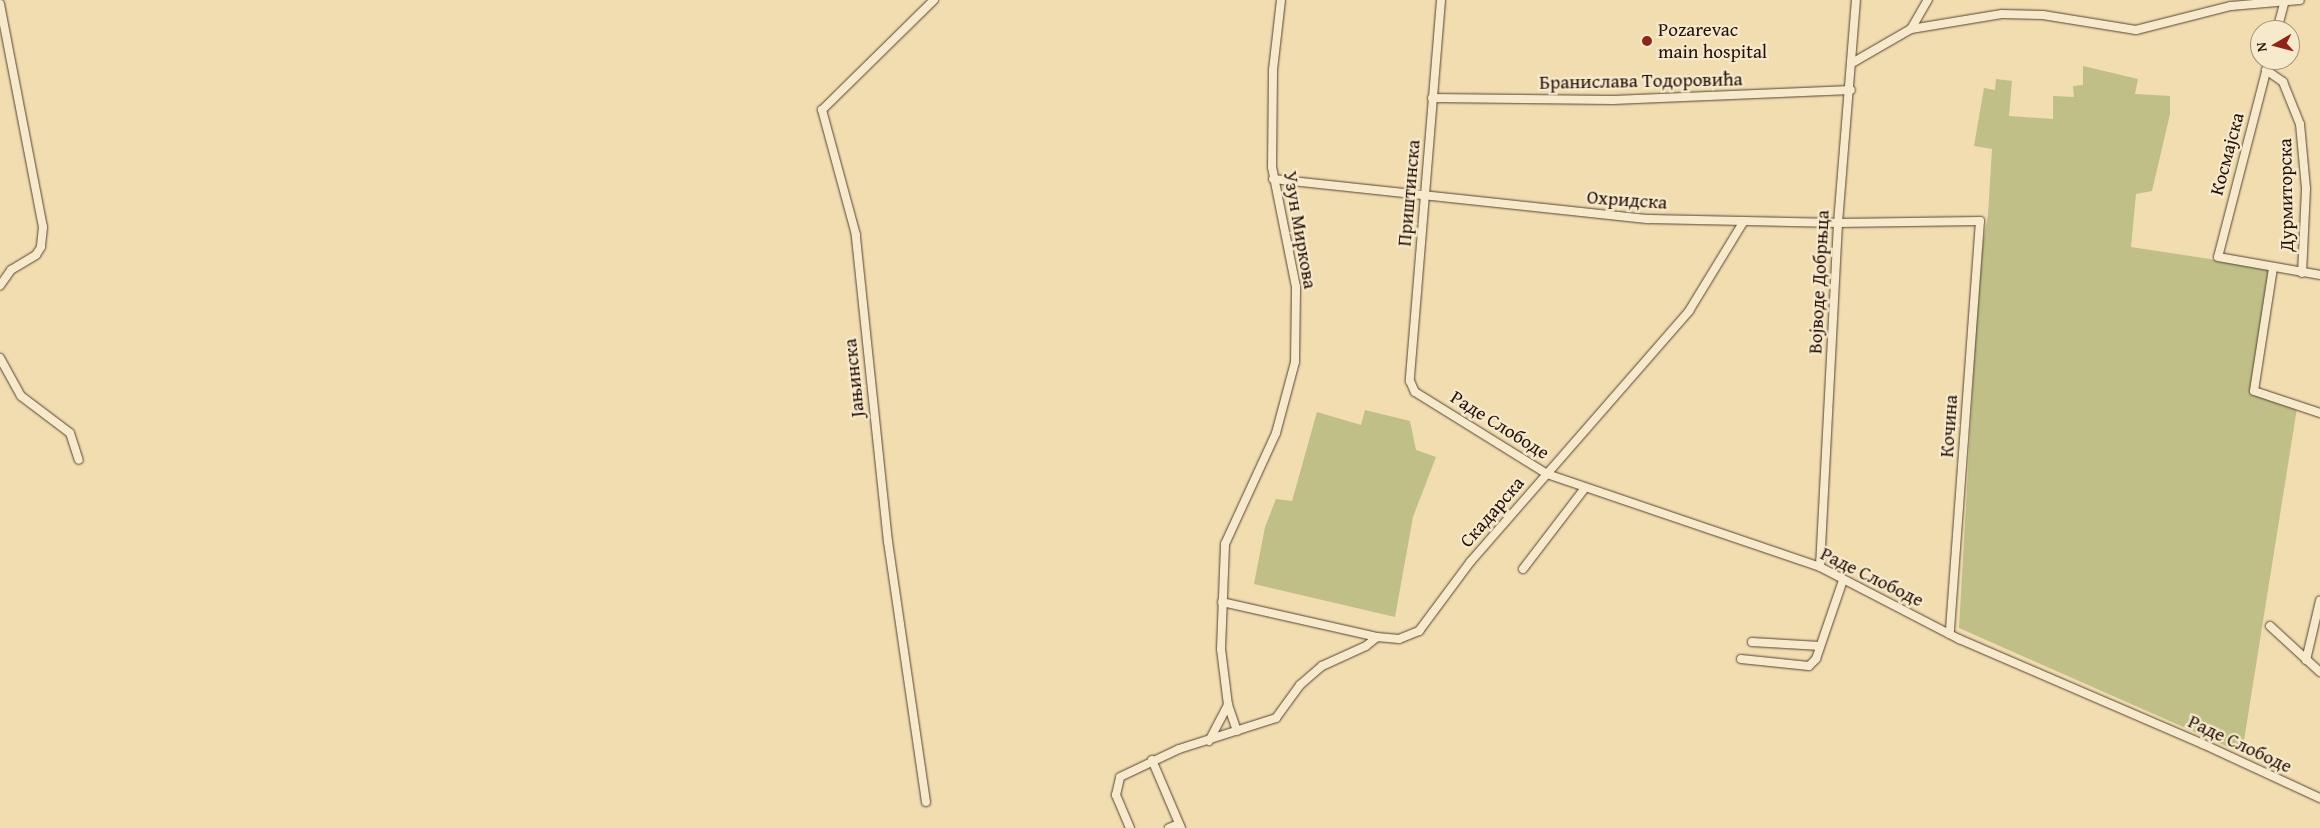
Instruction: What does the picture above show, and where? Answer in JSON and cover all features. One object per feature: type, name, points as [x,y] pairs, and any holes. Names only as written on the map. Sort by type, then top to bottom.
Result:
[{"type":"street","name":"Јањинска","points":[[926,802],[890,551],[856,235],[822,110],[934,0]]},
{"type":"street","name":"Узун Миркова","points":[[1237,731],[1228,705],[1221,649],[1225,544],[1276,433],[1295,362],[1296,287],[1289,240],[1273,179],[1273,70],[1281,0]]},
{"type":"street","name":"Приштинска","points":[[1412,388],[1432,98],[1441,0]]},
{"type":"street","name":"Војводе Добрњца","points":[[1820,567],[1838,223],[1851,90],[1856,0]]},
{"type":"street","points":[[1910,29],[1928,0]]},
{"type":"street","points":[[1852,62],[1910,29],[2002,14],[2043,15],[2136,30],[2231,6],[2300,0]]},
{"type":"street","points":[[2279,20],[2284,1]]},
{"type":"street","points":[[0,4],[43,234],[36,255],[11,270],[0,286]]},
{"type":"street","name":"Космајска","points":[[2266,70],[2218,257],[2274,268]]},
{"type":"street","name":"Дурмиторска","points":[[2266,70],[2283,82],[2300,124],[2306,189],[2302,273]]},
{"type":"street","name":"Бранислава Тодоровића","points":[[1432,98],[1613,100],[1851,90]]},
{"type":"street","name":"Охридска","points":[[1273,179],[1425,194],[1508,206],[1649,219],[1838,223],[1980,221]]},
{"type":"street","name":"Скадарска","points":[[1222,602],[1377,637],[1399,640],[1419,631],[1470,561],[1689,311],[1744,221]]},
{"type":"street","name":"Кочина","points":[[1950,634],[1980,221]]},
{"type":"street","points":[[2320,275],[2274,268],[2254,390],[2320,413]]},
{"type":"street","points":[[0,358],[21,396],[70,433],[79,460]]},
{"type":"street","name":"Раде Слободе","points":[[1412,388],[1547,474],[1820,567],[1950,634],[2320,798]]},
{"type":"street","points":[[1522,569],[1585,488]]},
{"type":"street","points":[[1741,659],[1809,666],[1816,659],[1843,580]]},
{"type":"street","points":[[2306,660],[2320,603]]},
{"type":"street","points":[[2270,626],[2320,672]]},
{"type":"street","points":[[1130,828],[1116,795],[1118,781],[1152,760],[1276,718],[1313,673],[1332,661],[1366,646],[1377,637]]},
{"type":"street","points":[[1752,642],[1820,646]]},
{"type":"street","points":[[1208,741],[1228,705]]},
{"type":"street","points":[[1152,760],[1180,826],[1169,828]]},
{"type":"green space","points":[[2083,66],[2138,79],[2135,94],[2170,96],[2170,114],[2152,191],[2136,194],[2131,247],[2269,268],[2251,394],[2297,408],[2242,753],[1959,628],[1980,258],[1988,215],[1992,149],[1974,146],[1984,88],[1995,90],[1996,79],[2012,81],[2009,116],[2053,119],[2053,96],[2074,97],[2073,86],[2083,85]]},
{"type":"green space","points":[[1365,410],[1410,421],[1416,450],[1436,457],[1413,517],[1395,617],[1254,584],[1265,527],[1276,499],[1292,501],[1317,412],[1361,425]]},
{"type":"place","name":"Pozarevac main hospital","points":[[1647,41]]}]
